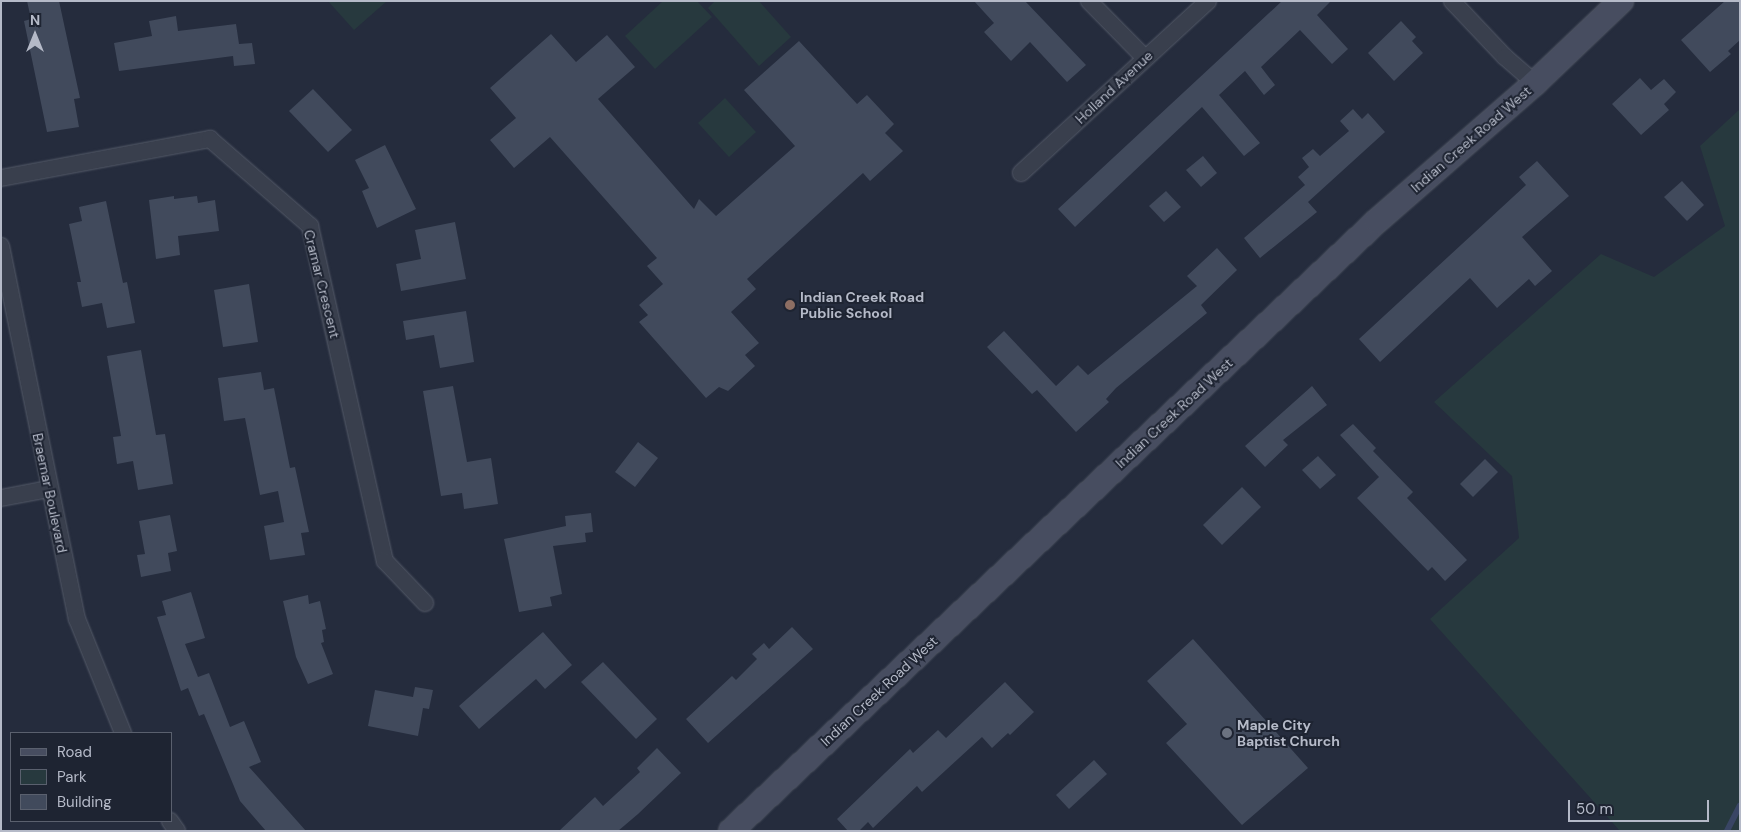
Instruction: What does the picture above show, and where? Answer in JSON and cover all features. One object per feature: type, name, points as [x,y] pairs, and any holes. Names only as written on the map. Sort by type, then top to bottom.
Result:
[{"type":"street","points":[[1089,1],[1145,58]]},
{"type":"street","name":"Holland Avenue","points":[[1021,173],[1208,1]]},
{"type":"street","points":[[1452,1],[1505,58],[1536,83]]},
{"type":"street","name":"Indian Creek Road West","points":[[731,831],[1377,221],[1536,83],[1621,1]]},
{"type":"street","name":"Cramar Crescent","points":[[1,178],[210,139],[310,226],[385,561],[426,603]]},
{"type":"street","name":"Braemar Boulevard","points":[[1,246],[77,619],[123,732]]},
{"type":"street","points":[[1,498],[49,488]]},
{"type":"green space","points":[[328,1],[387,1],[354,30]]},
{"type":"green space","points":[[663,1],[697,1],[712,17],[655,69],[625,36]]},
{"type":"green space","points":[[715,1],[759,1],[791,37],[759,66],[708,8]]},
{"type":"green space","points":[[725,98],[756,132],[729,157],[698,123]]},
{"type":"green space","points":[[1740,109],[1740,831],[1620,831],[1430,619],[1519,538],[1512,476],[1434,402],[1601,254],[1654,277],[1725,226],[1700,146]]},
{"type":"building","points":[[27,1],[59,1],[80,98],[74,99],[79,127],[47,132],[24,21],[31,19]]},
{"type":"building","points":[[974,1],[1025,1],[1086,65],[1067,82],[1030,42],[1011,61],[984,32],[994,23]]},
{"type":"building","points":[[1282,1],[1331,1],[1317,15],[1348,49],[1332,64],[1300,30],[1261,67],[1275,85],[1264,95],[1245,71],[1219,95],[1260,143],[1244,156],[1202,107],[1075,227],[1058,209]]},
{"type":"building","points":[[1725,1],[1740,1],[1740,40],[1728,51],[1731,54],[1710,72],[1681,40]]},
{"type":"building","points":[[176,16],[178,31],[236,24],[239,44],[252,43],[255,64],[234,66],[233,56],[119,71],[114,43],[152,36],[149,21]]},
{"type":"building","points":[[1401,21],[1416,37],[1412,41],[1423,53],[1394,81],[1368,53]]},
{"type":"building","points":[[551,34],[576,62],[607,35],[635,67],[598,99],[694,209],[699,199],[716,216],[795,146],[744,90],[799,41],[857,104],[867,95],[894,124],[885,133],[903,151],[870,181],[863,173],[747,279],[756,289],[731,312],[759,343],[745,355],[755,366],[728,391],[719,387],[706,398],[639,322],[648,315],[639,305],[663,284],[647,266],[657,258],[550,137],[514,168],[490,140],[516,118],[490,88]]},
{"type":"building","points":[[1640,78],[1651,90],[1664,79],[1676,92],[1664,104],[1669,110],[1641,135],[1612,104]]},
{"type":"building","points":[[313,89],[352,130],[328,152],[289,111]]},
{"type":"building","points":[[1353,109],[1362,119],[1368,113],[1385,132],[1308,202],[1317,212],[1260,258],[1244,238],[1305,185],[1298,177],[1309,167],[1302,158],[1313,149],[1320,156],[1349,131],[1340,121]]},
{"type":"building","points":[[385,145],[416,209],[377,228],[362,191],[369,188],[355,160]]},
{"type":"building","points":[[1203,156],[1217,173],[1201,187],[1186,170]]},
{"type":"building","points":[[1537,161],[1569,196],[1522,237],[1552,271],[1535,286],[1529,279],[1497,308],[1470,278],[1380,362],[1359,339],[1526,185],[1519,177]]},
{"type":"building","points":[[1682,181],[1704,205],[1687,221],[1664,197]]},
{"type":"building","points":[[1166,191],[1181,207],[1164,222],[1149,206]]},
{"type":"building","points":[[174,196],[174,199],[197,196],[198,203],[215,200],[219,231],[178,236],[180,255],[156,259],[149,200]]},
{"type":"building","points":[[106,201],[123,283],[127,282],[135,323],[107,328],[102,303],[82,307],[77,282],[81,282],[69,224],[82,221],[79,207]]},
{"type":"building","points":[[455,222],[466,279],[401,291],[396,264],[421,259],[415,230]]},
{"type":"building","points":[[1217,248],[1237,270],[1201,305],[1207,313],[1116,388],[1106,399],[1109,402],[1076,432],[1037,390],[1032,394],[987,347],[1004,331],[1056,386],[1078,365],[1088,375],[1197,286],[1187,276]]},
{"type":"building","points":[[249,284],[258,342],[223,347],[214,290]]},
{"type":"building","points":[[466,311],[474,362],[440,368],[434,335],[406,340],[403,321]]},
{"type":"building","points":[[141,350],[156,435],[165,434],[173,484],[138,490],[133,461],[117,464],[113,437],[121,436],[107,356]]},
{"type":"building","points":[[261,372],[264,390],[274,388],[290,468],[295,467],[309,532],[301,533],[305,555],[270,560],[264,526],[284,522],[278,491],[260,495],[245,418],[224,421],[218,378]]},
{"type":"building","points":[[453,386],[467,462],[491,458],[498,504],[464,509],[462,493],[441,496],[423,391]]},
{"type":"building","points":[[1312,386],[1327,405],[1283,440],[1288,445],[1265,467],[1245,446]]},
{"type":"building","points":[[1353,424],[1376,448],[1373,451],[1413,492],[1407,498],[1467,560],[1445,581],[1432,567],[1428,571],[1357,498],[1379,477],[1340,435]]},
{"type":"building","points":[[638,442],[658,458],[635,487],[615,472]]},
{"type":"building","points":[[1318,456],[1336,475],[1320,489],[1302,470]]},
{"type":"building","points":[[1485,459],[1498,472],[1473,497],[1460,484]]},
{"type":"building","points":[[1242,487],[1261,507],[1222,545],[1203,525]]},
{"type":"building","points":[[591,513],[593,532],[585,533],[586,542],[553,546],[562,594],[550,597],[552,606],[519,612],[504,539],[566,526],[565,516]]},
{"type":"building","points":[[170,515],[177,551],[168,553],[171,571],[141,577],[137,555],[145,554],[139,521]]},
{"type":"building","points":[[191,592],[205,638],[185,644],[198,677],[209,673],[230,727],[244,721],[261,762],[249,767],[306,831],[266,831],[240,801],[204,714],[199,716],[188,688],[181,691],[157,617],[166,615],[162,601]]},
{"type":"building","points":[[308,595],[309,604],[320,601],[326,629],[322,630],[324,642],[321,643],[333,674],[308,684],[296,657],[283,601]]},
{"type":"building","points":[[792,627],[813,649],[708,743],[686,719],[732,676],[736,680],[757,659],[752,654],[764,643],[769,649]]},
{"type":"building","points":[[543,632],[572,665],[545,689],[536,679],[479,729],[459,706]]},
{"type":"building","name":"Maple City Baptist Church","points":[[1193,639],[1308,768],[1242,825],[1166,743],[1187,724],[1147,681]]},
{"type":"building","points":[[603,662],[657,719],[636,739],[581,682]]},
{"type":"building","points":[[1005,682],[1034,712],[1010,735],[1008,733],[992,748],[982,737],[922,792],[917,786],[873,828],[868,822],[859,831],[848,831],[837,819],[910,749],[913,753],[938,730],[946,738]]},
{"type":"building","points":[[415,687],[433,690],[429,709],[423,708],[418,736],[368,726],[375,690],[413,697]]},
{"type":"building","points":[[657,748],[681,773],[618,831],[559,831],[595,797],[603,806],[640,772],[637,768]]},
{"type":"building","points":[[1094,760],[1107,774],[1069,809],[1056,795]]},
{"type":"waterway","points":[[1727,831],[1740,806]]},
{"type":"place","name":"Indian Creek Road Public School","points":[[790,305]]},
{"type":"place","name":"Maple City Baptist Church","points":[[1227,733]]}]
